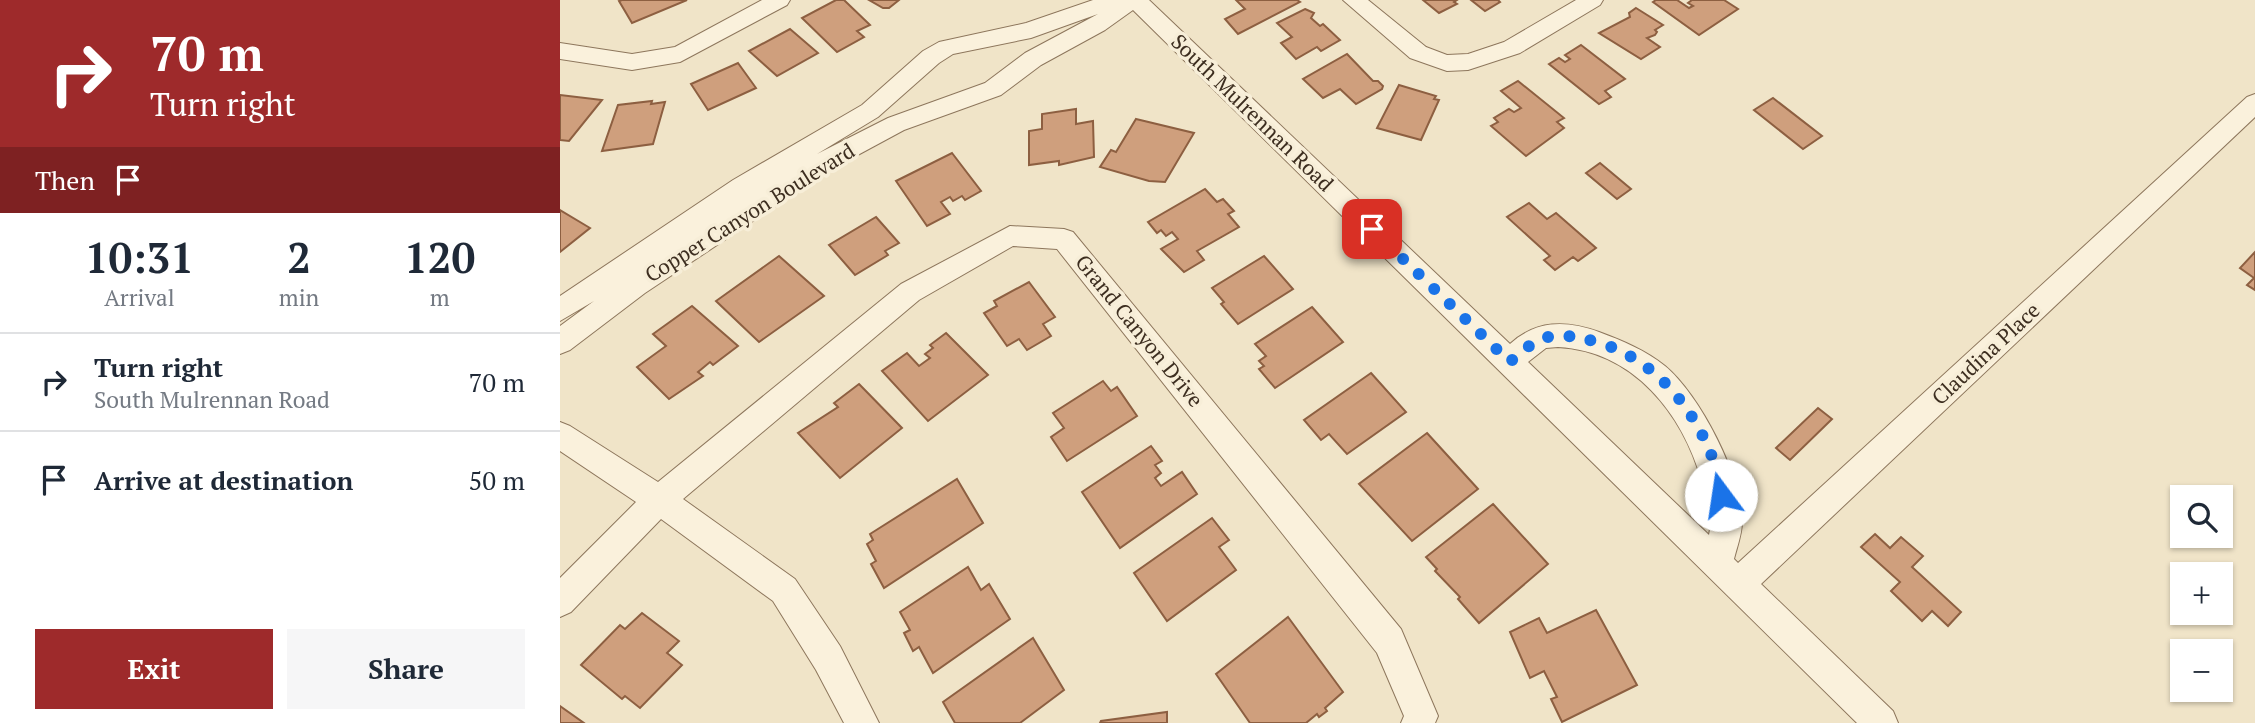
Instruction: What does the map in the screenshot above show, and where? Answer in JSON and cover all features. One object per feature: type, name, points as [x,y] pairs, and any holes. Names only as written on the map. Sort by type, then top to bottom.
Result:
[{"type":"street","points":[[560,51],[632,62],[680,54],[779,0]]},
{"type":"street","name":"Copper Canyon Boulevard","points":[[560,310],[590,287],[754,180],[870,111],[931,57],[947,48],[1031,30],[1085,9],[1132,0]]},
{"type":"street","name":"Copper Canyon Boulevard","points":[[560,342],[636,285],[819,164],[896,124],[993,89],[1033,59],[1097,25],[1132,0]]},
{"type":"street","name":"South Mulrennan Road","points":[[1132,0],[1739,583],[1881,723]]},
{"type":"street","points":[[1354,0],[1425,57],[1458,65],[1502,53],[1592,0]]},
{"type":"street","name":"Claudina Place","points":[[1739,583],[2255,103]]},
{"type":"street","name":"Grand Canyon Drive","points":[[560,601],[659,500],[910,292],[1010,236],[1064,239],[1389,641],[1421,716],[1418,723]]},
{"type":"street","points":[[1510,362],[1540,338],[1572,335],[1613,347],[1640,361],[1671,387],[1711,454],[1726,516],[1717,562]]},
{"type":"street","points":[[560,435],[659,500],[784,590],[828,659],[862,723]]},
{"type":"building","points":[[687,0],[632,23],[619,1]]},
{"type":"building","points":[[836,0],[844,0],[870,25],[857,31],[864,37],[837,52],[802,18]]},
{"type":"building","points":[[869,0],[899,0],[889,8],[883,8]]},
{"type":"building","points":[[1236,0],[1300,2],[1238,34],[1225,19],[1245,9]]},
{"type":"building","points":[[1423,0],[1457,0],[1454,2],[1457,4],[1439,13]]},
{"type":"building","points":[[1471,0],[1498,0],[1500,2],[1485,11]]},
{"type":"building","points":[[1677,0],[1689,8],[1693,6],[1688,3],[1692,0],[1724,0],[1738,9],[1699,35],[1653,2]]},
{"type":"building","points":[[1636,8],[1663,25],[1655,30],[1655,35],[1647,38],[1660,47],[1641,59],[1599,33],[1630,17],[1629,13]]},
{"type":"building","points":[[1305,9],[1314,13],[1311,18],[1320,26],[1323,24],[1340,40],[1321,51],[1317,47],[1296,59],[1281,43],[1292,37],[1277,23]]},
{"type":"building","points":[[790,29],[818,53],[777,76],[749,51]]},
{"type":"building","points":[[1581,45],[1625,79],[1605,91],[1611,97],[1599,104],[1549,64],[1559,58],[1565,62],[1570,59],[1565,55]]},
{"type":"building","points":[[1347,54],[1373,81],[1378,81],[1383,86],[1356,104],[1340,89],[1323,98],[1303,79]]},
{"type":"building","points":[[738,63],[756,88],[708,110],[691,84]]},
{"type":"building","points":[[1518,81],[1564,118],[1557,122],[1564,128],[1526,156],[1491,126],[1498,122],[1494,118],[1509,109],[1514,112],[1521,108],[1501,91]]},
{"type":"building","points":[[1399,85],[1436,96],[1434,99],[1439,100],[1421,140],[1377,128]]},
{"type":"building","points":[[560,95],[602,100],[569,141],[560,140]]},
{"type":"building","points":[[1773,98],[1822,136],[1803,149],[1754,110]]},
{"type":"building","points":[[652,101],[651,104],[665,102],[653,144],[602,151],[618,105]]},
{"type":"building","points":[[1076,109],[1076,124],[1093,121],[1094,157],[1059,165],[1059,161],[1029,165],[1029,131],[1042,129],[1042,114]]},
{"type":"building","points":[[1136,119],[1194,133],[1165,182],[1149,181],[1100,167],[1111,150],[1116,152]]},
{"type":"building","points":[[952,153],[981,191],[965,200],[962,196],[953,201],[950,197],[941,202],[950,214],[927,226],[896,181]]},
{"type":"building","points":[[1600,163],[1631,189],[1617,199],[1586,173]]},
{"type":"building","points":[[1205,189],[1217,202],[1223,199],[1234,211],[1228,214],[1239,227],[1197,251],[1204,260],[1184,272],[1161,249],[1178,239],[1172,232],[1166,236],[1161,230],[1157,233],[1148,222]]},
{"type":"building","points":[[1529,203],[1547,219],[1556,213],[1596,248],[1578,261],[1573,257],[1555,270],[1544,260],[1550,256],[1507,217]]},
{"type":"building","points":[[560,210],[590,228],[560,252]]},
{"type":"building","points":[[876,217],[899,243],[885,251],[888,255],[855,275],[829,245]]},
{"type":"building","points":[[2255,252],[2255,290],[2247,285],[2254,278],[2240,268]]},
{"type":"building","points":[[779,256],[824,296],[759,342],[716,301]]},
{"type":"building","points":[[1264,256],[1293,289],[1238,324],[1212,288]]},
{"type":"building","points":[[1029,282],[1055,317],[1043,324],[1051,336],[1027,350],[1019,339],[1007,346],[984,313],[997,306],[994,301]]},
{"type":"building","points":[[692,306],[738,346],[713,365],[710,362],[698,372],[703,376],[669,399],[637,367],[666,346],[653,334]]},
{"type":"building","points":[[1312,307],[1343,342],[1275,388],[1259,369],[1264,366],[1259,361],[1266,356],[1255,344]]},
{"type":"building","points":[[946,333],[988,375],[928,421],[882,371],[907,353],[919,366],[930,358],[925,354],[933,348],[930,345]]},
{"type":"building","points":[[1371,373],[1406,412],[1347,454],[1329,434],[1321,440],[1304,420]]},
{"type":"building","points":[[1103,381],[1111,391],[1117,387],[1137,416],[1067,461],[1051,437],[1064,428],[1053,413]]},
{"type":"building","points":[[859,384],[902,428],[840,478],[798,433],[838,407],[834,403]]},
{"type":"building","points":[[1818,408],[1832,419],[1790,460],[1776,448]]},
{"type":"building","points":[[1427,433],[1478,489],[1412,541],[1359,484]]},
{"type":"building","points":[[1151,446],[1162,461],[1155,465],[1161,473],[1155,478],[1161,486],[1182,472],[1197,494],[1120,548],[1082,492]]},
{"type":"building","points":[[957,479],[983,523],[884,588],[871,564],[876,561],[867,544],[873,540],[870,534]]},
{"type":"building","points":[[1493,504],[1548,564],[1479,623],[1426,557]]},
{"type":"building","points":[[1212,518],[1229,540],[1219,547],[1236,570],[1167,621],[1134,573]]},
{"type":"building","points":[[1875,534],[1890,548],[1901,537],[1923,556],[1912,567],[1961,612],[1948,626],[1932,611],[1922,621],[1891,591],[1900,582],[1861,547]]},
{"type":"building","points":[[968,567],[981,590],[989,584],[1010,619],[933,673],[919,647],[913,651],[904,633],[910,630],[900,612]]},
{"type":"building","points":[[1596,610],[1637,685],[1562,722],[1551,699],[1557,697],[1544,671],[1530,678],[1510,632],[1539,618],[1547,633]]},
{"type":"building","points":[[642,613],[679,641],[667,653],[682,665],[640,708],[625,696],[622,699],[581,665],[620,625],[625,629]]},
{"type":"building","points":[[1288,617],[1343,692],[1325,708],[1327,711],[1319,717],[1317,714],[1306,723],[1250,723],[1216,674]]},
{"type":"building","points":[[1033,638],[1064,690],[1020,723],[955,723],[943,702]]},
{"type":"building","points":[[560,706],[584,723],[560,723]]},
{"type":"building","points":[[1167,712],[1167,723],[1100,723],[1101,721]]},
{"type":"route","points":[[1372,229],[1510,362],[1540,338],[1572,335],[1613,347],[1640,361],[1671,387],[1688,412],[1711,454],[1721,495]]}]
